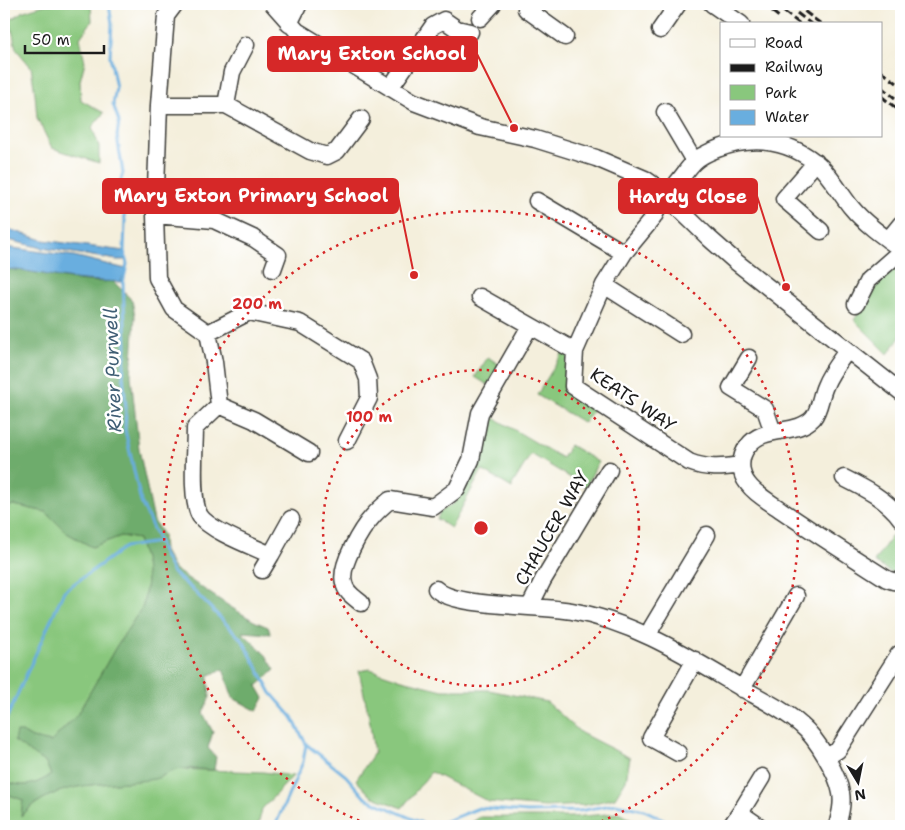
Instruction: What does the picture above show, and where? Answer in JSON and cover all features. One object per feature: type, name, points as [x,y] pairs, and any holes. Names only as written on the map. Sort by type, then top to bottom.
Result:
[{"type":"street","points":[[175,4],[166,16],[159,105],[155,215],[157,278],[174,309],[208,333],[214,362],[219,405]]},
{"type":"street","points":[[273,4],[296,30],[414,102],[480,127],[534,139],[596,158],[645,179],[655,186]]},
{"type":"street","points":[[290,24],[299,4]]},
{"type":"street","points":[[480,18],[494,4]]},
{"type":"street","points":[[660,30],[678,4]]},
{"type":"street","points":[[712,4],[738,22]]},
{"type":"street","points":[[524,5],[565,37]]},
{"type":"street","points":[[390,88],[433,26],[444,20],[457,29],[470,32]]},
{"type":"street","points":[[226,105],[232,72],[246,45]]},
{"type":"street","points":[[159,105],[226,105],[310,151],[327,156],[337,151],[361,119]]},
{"type":"street","points":[[665,112],[694,161]]},
{"type":"street","points":[[677,183],[694,161],[709,152],[751,138],[774,142],[816,162],[853,209],[897,247]]},
{"type":"street","points":[[816,162],[784,199],[821,231]]},
{"type":"street","points":[[668,180],[677,183],[684,194],[678,208],[671,211],[664,211],[658,208],[652,200],[655,186],[660,182],[668,180]]},
{"type":"street","points":[[537,201],[624,253]]},
{"type":"street","name":"KEATS WAY","points":[[658,208],[653,218],[624,253],[604,285],[575,351],[574,386],[689,462],[705,468],[740,465]]},
{"type":"street","points":[[678,208],[736,261],[901,392]]},
{"type":"street","points":[[155,215],[214,220],[253,238],[278,255],[273,270]]},
{"type":"street","points":[[856,304],[868,280],[897,247],[901,224]]},
{"type":"street","points":[[604,285],[681,334]]},
{"type":"street","points":[[480,297],[575,351]]},
{"type":"street","points":[[208,333],[249,312],[300,323],[361,361],[368,378],[369,398],[346,441]]},
{"type":"street","points":[[361,603],[348,592],[344,583],[343,570],[372,516],[390,500],[433,507],[457,490],[471,460],[480,413],[530,326]]},
{"type":"street","points":[[848,351],[830,376],[813,418],[799,426],[761,434],[743,452],[740,465],[747,484],[757,493],[813,532],[887,579],[893,582],[901,582]]},
{"type":"street","points":[[749,358],[731,388],[765,409],[773,432]]},
{"type":"street","points":[[219,405],[254,420],[309,453]]},
{"type":"street","points":[[219,405],[195,428],[194,499],[200,516],[214,529],[271,556]]},
{"type":"street","name":"CHAUCER WAY","points":[[530,606],[543,580],[609,470]]},
{"type":"street","points":[[844,478],[889,505],[901,519]]},
{"type":"street","points":[[262,570],[290,519]]},
{"type":"street","points":[[649,636],[652,627],[707,534]]},
{"type":"street","name":"CHAUCER WAY","points":[[436,589],[440,593],[467,602],[571,610],[619,624],[649,636],[695,660],[782,710],[803,726],[826,757],[841,792],[841,809],[837,826]]},
{"type":"street","points":[[742,688],[796,596]]},
{"type":"street","points":[[826,757],[838,750],[899,654]]},
{"type":"street","points":[[678,753],[651,738],[695,660]]},
{"type":"street","points":[[759,826],[736,820],[762,777]]},
{"type":"green space","points":[[47,4],[91,4],[92,21],[80,38],[85,62],[80,81],[81,100],[104,113],[92,127],[99,146],[99,163],[52,148],[37,118],[31,67],[16,49],[10,20],[24,11]]},
{"type":"green space","points":[[901,262],[901,336],[888,354],[854,320],[879,282]]},
{"type":"green space","points":[[4,269],[86,281],[113,281],[132,300],[135,316],[131,376],[139,449],[154,521],[163,535],[164,551],[174,569],[229,606],[268,627],[271,634],[242,632],[266,655],[275,670],[257,686],[264,698],[257,711],[233,698],[223,669],[208,676],[210,697],[203,713],[213,732],[208,748],[216,757],[214,770],[180,769],[155,779],[67,789],[51,795],[21,816],[23,800],[4,793],[4,781],[17,785],[28,785],[39,782],[51,775],[46,763],[14,741],[16,732],[22,732],[32,738],[51,742],[77,715],[116,647],[143,606],[147,582],[145,562],[138,539],[121,536],[92,547],[67,533],[46,512],[14,505],[4,507]]},
{"type":"green space","points":[[565,349],[570,352],[569,387],[596,406],[584,423],[537,395]]},
{"type":"green space","points":[[488,357],[501,366],[488,385],[475,377]]},
{"type":"green space","points":[[484,412],[562,458],[570,445],[598,462],[586,487],[531,454],[512,488],[482,470],[451,528],[437,519],[440,512],[454,503],[475,461]]},
{"type":"green space","points":[[14,505],[46,512],[67,533],[92,547],[121,536],[138,539],[145,562],[147,582],[143,606],[116,647],[77,715],[51,742],[32,738],[22,732],[35,756],[46,763],[51,775],[39,782],[28,785],[17,785],[4,781],[4,507]]},
{"type":"green space","points":[[893,534],[901,551],[901,573],[895,575],[874,562]]},
{"type":"green space","points":[[370,669],[402,680],[443,690],[489,690],[547,702],[581,733],[630,758],[626,780],[615,798],[586,805],[545,807],[489,802],[431,772],[402,808],[371,796],[356,780],[374,753],[369,717],[359,671]]},
{"type":"green space","points":[[177,769],[263,772],[293,776],[262,809],[258,826],[17,826],[14,823],[11,826],[4,826],[4,793],[23,800],[21,816],[36,803],[68,789],[155,778]]},
{"type":"green space","points":[[618,813],[636,821],[641,826],[466,826],[480,817],[572,817]]},
{"type":"water","points":[[4,224],[8,229],[43,240],[124,251],[126,260],[42,248],[4,239]]},
{"type":"water","points":[[4,247],[74,256],[126,269],[121,282],[80,280],[4,269]]},
{"type":"waterway","name":"River Purwell","points":[[109,4],[112,24],[110,56],[116,88],[113,104],[119,122],[117,136],[123,173],[119,186],[125,220],[124,251],[127,264],[123,283],[126,347],[123,375],[126,408],[125,430],[141,502],[173,573],[192,589],[243,641],[271,693],[292,717],[306,744],[346,776],[365,798],[429,826]]},
{"type":"waterway","points":[[4,724],[64,591],[125,547],[159,542]]},
{"type":"waterway","name":"River Purwell","points":[[275,826],[303,762],[306,744]]},
{"type":"waterway","name":"River Purwell","points":[[434,826],[479,808],[527,812],[579,811],[616,804],[644,810],[678,826]]},
{"type":"railway","points":[[763,4],[780,18]]},
{"type":"railway","points":[[774,4],[797,22]]},
{"type":"railway","points":[[795,4],[818,22]]},
{"type":"railway","points":[[797,13],[808,22]]},
{"type":"railway","points":[[882,72],[901,86]]},
{"type":"railway","points":[[882,88],[895,98]]},
{"type":"railway","points":[[882,97],[901,112]]},
{"type":"place","name":"Mary Exton School","points":[[514,128]]},
{"type":"place","name":"Mary Exton Primary School","points":[[414,275]]},
{"type":"place","name":"Hardy Close","points":[[786,287]]}]
